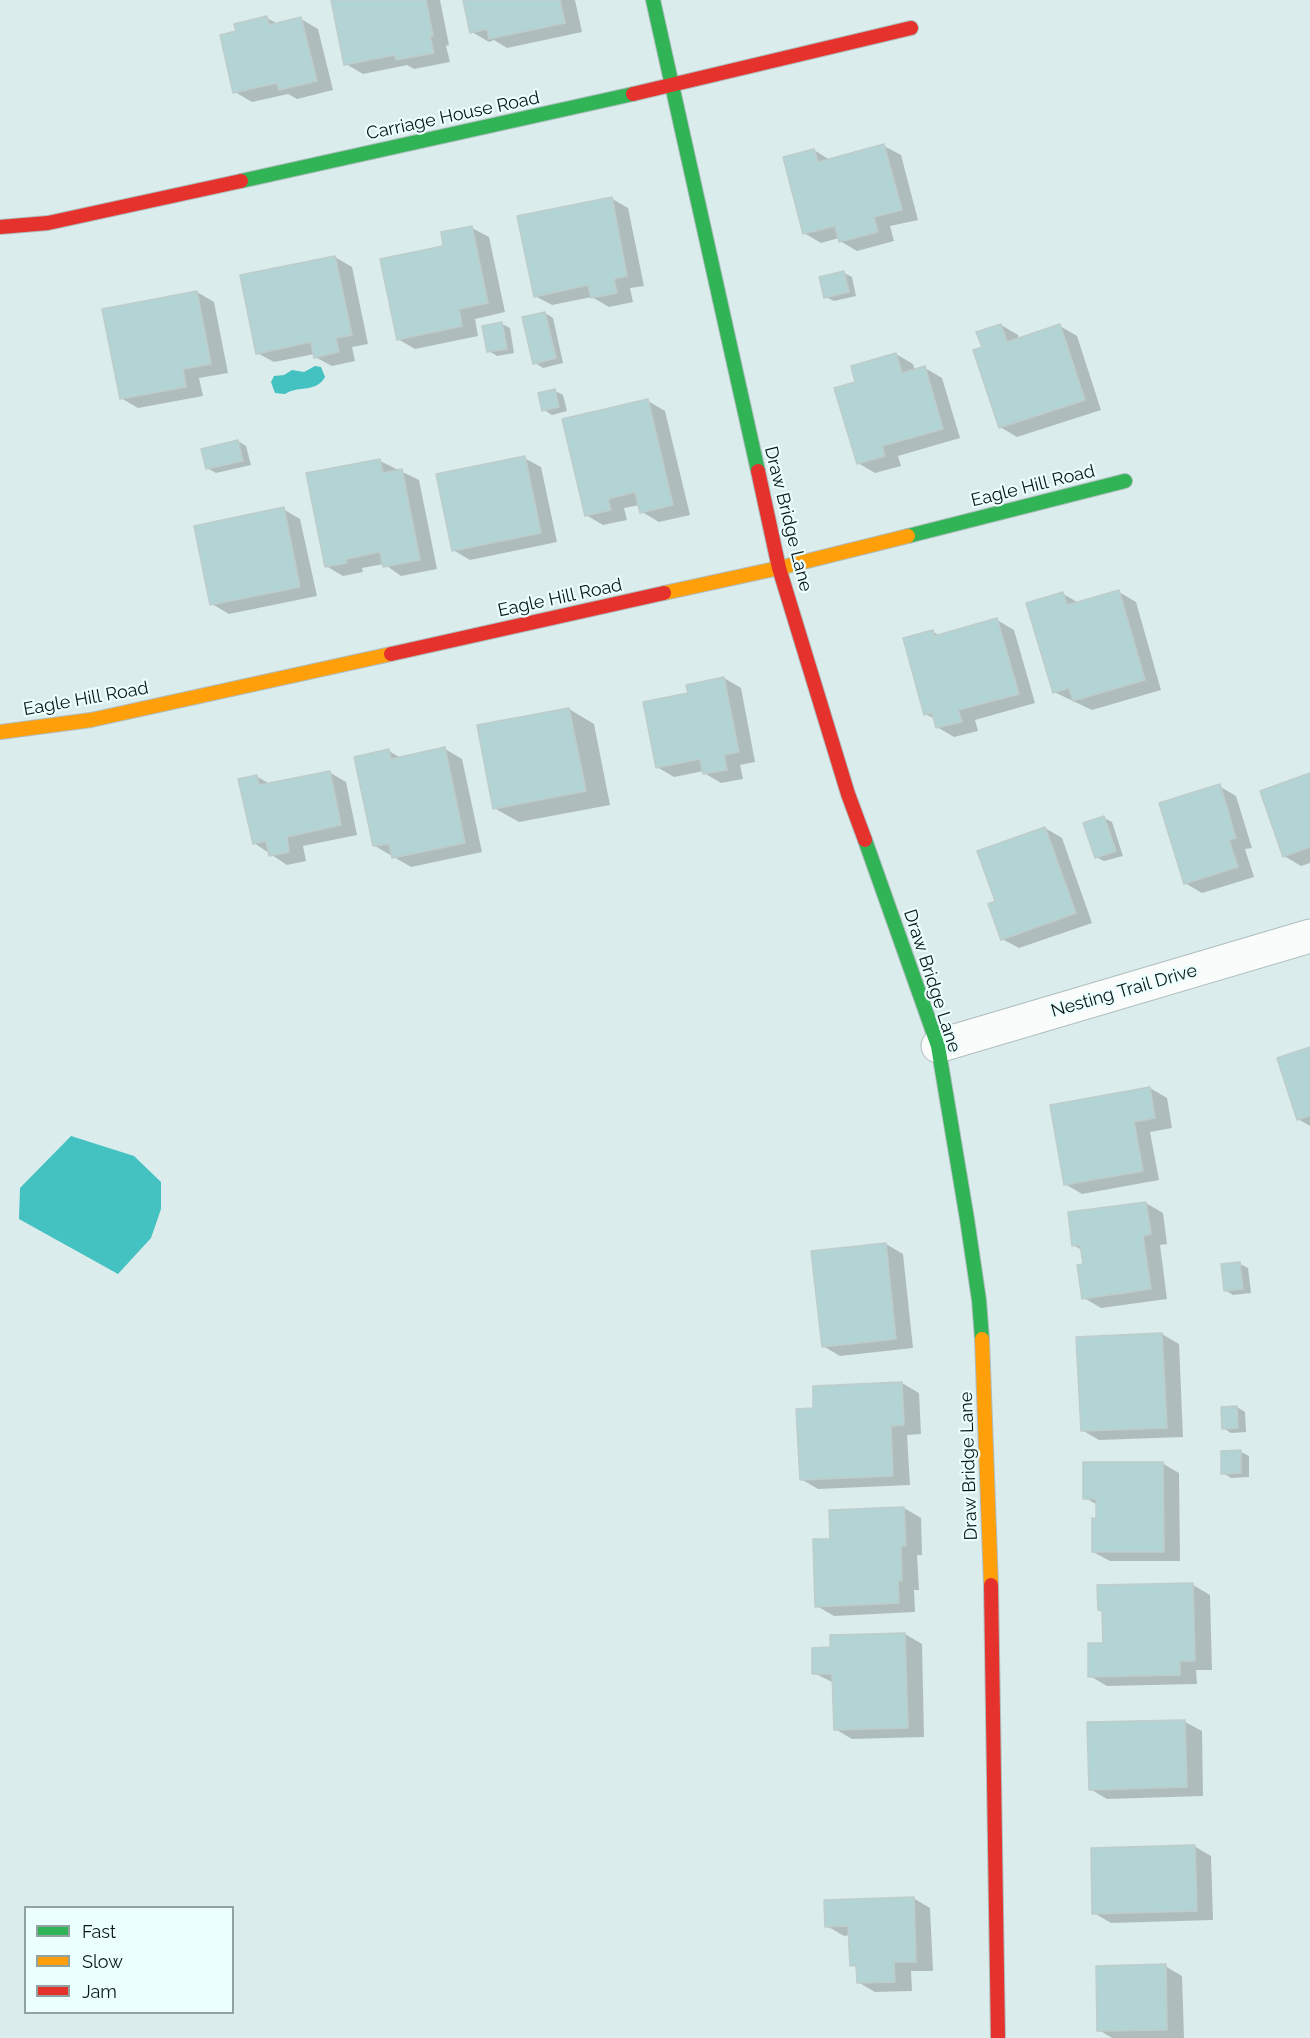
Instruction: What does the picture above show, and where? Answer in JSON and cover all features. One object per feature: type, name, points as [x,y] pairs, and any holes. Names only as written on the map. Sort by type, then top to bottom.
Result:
[{"type":"street","name":"Draw Bridge Lane","points":[[652,0],[779,568],[848,794],[938,1046],[968,1230],[983,1356],[991,1592],[998,2038]]},
{"type":"street","name":"Carriage House Road","points":[[0,227],[48,223],[671,86],[912,28]]},
{"type":"street","name":"Eagle Hill Road","points":[[0,732],[91,720],[779,568],[1125,481]]},
{"type":"street","name":"Nesting Trail Drive","points":[[938,1046],[1310,936]]},
{"type":"water","points":[[315,366],[321,367],[325,377],[317,385],[285,394],[275,393],[271,382],[274,376],[284,375],[292,370],[304,372]]},
{"type":"water","points":[[71,1136],[134,1156],[161,1182],[161,1209],[151,1238],[118,1274],[19,1219],[20,1188]]},
{"type":"building","points":[[331,0],[426,0],[434,53],[396,60],[395,55],[344,65]]},
{"type":"building","points":[[463,0],[560,0],[565,23],[489,39],[487,29],[470,33]]},
{"type":"building","points":[[267,16],[269,25],[301,17],[317,81],[279,90],[277,83],[233,93],[220,35],[236,31],[234,24]]},
{"type":"building","points":[[884,144],[902,210],[874,217],[878,232],[839,242],[835,226],[803,234],[783,157],[814,149],[818,162]]},
{"type":"building","points":[[612,197],[627,276],[614,279],[617,293],[591,298],[588,285],[534,297],[517,216]]},
{"type":"building","points":[[472,226],[488,303],[459,309],[462,326],[397,340],[380,259],[443,246],[441,232]]},
{"type":"building","points":[[335,256],[352,335],[336,338],[339,352],[314,358],[311,342],[256,354],[240,275]]},
{"type":"building","points":[[844,271],[849,292],[824,298],[819,277]]},
{"type":"building","points":[[197,291],[211,364],[183,369],[186,387],[120,399],[102,309]]},
{"type":"building","points":[[545,312],[556,358],[533,364],[522,317]]},
{"type":"building","points":[[502,322],[507,349],[487,352],[482,326]]},
{"type":"building","points":[[1001,324],[1007,342],[1060,324],[1085,400],[999,428],[973,350],[982,347],[976,332]]},
{"type":"building","points":[[896,353],[902,373],[925,366],[943,429],[882,446],[885,456],[857,464],[834,388],[855,382],[851,366]]},
{"type":"building","points":[[555,389],[559,407],[542,411],[538,393]]},
{"type":"building","points":[[648,399],[673,505],[640,513],[635,492],[608,499],[611,510],[585,516],[562,419]]},
{"type":"building","points":[[238,440],[243,461],[206,469],[201,449]]},
{"type":"building","points":[[525,456],[541,533],[452,551],[436,474]]},
{"type":"building","points":[[380,459],[383,473],[402,469],[420,560],[383,567],[380,552],[346,559],[347,563],[325,567],[306,473]]},
{"type":"building","points":[[284,507],[300,587],[210,605],[194,526]]},
{"type":"building","points":[[1119,590],[1145,680],[1073,701],[1069,688],[1053,693],[1026,603],[1063,592],[1067,605]]},
{"type":"building","points":[[997,618],[1019,694],[958,710],[962,722],[936,728],[932,713],[924,715],[903,638],[933,630],[934,636]]},
{"type":"building","points":[[724,677],[739,752],[724,755],[727,770],[703,774],[700,759],[656,768],[643,702],[688,693],[686,685]]},
{"type":"building","points":[[569,708],[586,791],[493,809],[477,725]]},
{"type":"building","points":[[445,747],[465,843],[392,858],[389,844],[373,846],[354,757],[389,749],[391,759]]},
{"type":"building","points":[[330,771],[341,825],[287,837],[289,852],[269,856],[266,841],[253,844],[238,779],[257,775],[259,785]]},
{"type":"building","points":[[1310,773],[1310,847],[1283,857],[1260,791]]},
{"type":"building","points":[[1220,784],[1236,838],[1229,840],[1238,867],[1184,884],[1159,803]]},
{"type":"building","points":[[1104,816],[1116,851],[1095,858],[1083,823]]},
{"type":"building","points":[[1045,827],[1076,913],[1001,940],[988,904],[995,901],[977,851]]},
{"type":"building","points":[[1310,1047],[1310,1116],[1297,1120],[1277,1058]]},
{"type":"building","points":[[1150,1087],[1155,1118],[1134,1122],[1143,1171],[1064,1185],[1050,1105]]},
{"type":"building","points":[[1146,1202],[1151,1234],[1143,1236],[1151,1289],[1082,1299],[1077,1265],[1083,1264],[1080,1245],[1072,1246],[1068,1212]]},
{"type":"building","points":[[886,1243],[896,1339],[822,1347],[811,1251]]},
{"type":"building","points":[[1240,1262],[1243,1289],[1224,1291],[1221,1264]]},
{"type":"building","points":[[1162,1333],[1167,1428],[1081,1431],[1076,1337]]},
{"type":"building","points":[[902,1382],[904,1425],[891,1426],[893,1476],[800,1480],[796,1409],[813,1408],[813,1386]]},
{"type":"building","points":[[1237,1406],[1238,1428],[1222,1429],[1221,1407]]},
{"type":"building","points":[[1241,1450],[1241,1473],[1221,1474],[1221,1451]]},
{"type":"building","points":[[1083,1462],[1163,1462],[1164,1552],[1092,1552],[1092,1518],[1096,1519],[1096,1499],[1083,1499]]},
{"type":"building","points":[[904,1507],[906,1546],[901,1546],[902,1581],[898,1581],[899,1603],[815,1607],[813,1539],[830,1539],[829,1510]]},
{"type":"building","points":[[1193,1583],[1195,1661],[1180,1661],[1180,1675],[1088,1677],[1088,1643],[1103,1643],[1102,1611],[1098,1610],[1097,1585]]},
{"type":"building","points":[[905,1633],[908,1728],[834,1730],[832,1674],[812,1674],[812,1648],[830,1647],[830,1635]]},
{"type":"building","points":[[1185,1720],[1187,1787],[1089,1790],[1087,1722]]},
{"type":"building","points":[[1195,1845],[1197,1911],[1092,1914],[1091,1848]]},
{"type":"building","points":[[914,1897],[916,1962],[894,1962],[895,1982],[857,1983],[856,1965],[850,1966],[848,1926],[825,1927],[824,1900]]},
{"type":"building","points":[[1166,1964],[1167,2030],[1097,2031],[1096,1966]]},
{"type":"traffic: fast","points":[[653,0],[758,471]]},
{"type":"traffic: fast","points":[[241,181],[633,94]]},
{"type":"traffic: fast","points":[[908,536],[1125,481]]},
{"type":"traffic: fast","points":[[865,840],[938,1046],[967,1219],[979,1300],[982,1339]]},
{"type":"traffic: slow","points":[[664,593],[779,568],[908,536]]},
{"type":"traffic: slow","points":[[0,732],[91,720],[391,654]]},
{"type":"traffic: slow","points":[[982,1339],[991,1585]]},
{"type":"traffic: jam","points":[[633,94],[911,28]]},
{"type":"traffic: jam","points":[[0,227],[48,223],[241,181]]},
{"type":"traffic: jam","points":[[758,471],[779,568],[848,794],[865,840]]},
{"type":"traffic: jam","points":[[391,654],[664,593]]},
{"type":"traffic: jam","points":[[991,1585],[998,2038]]}]
